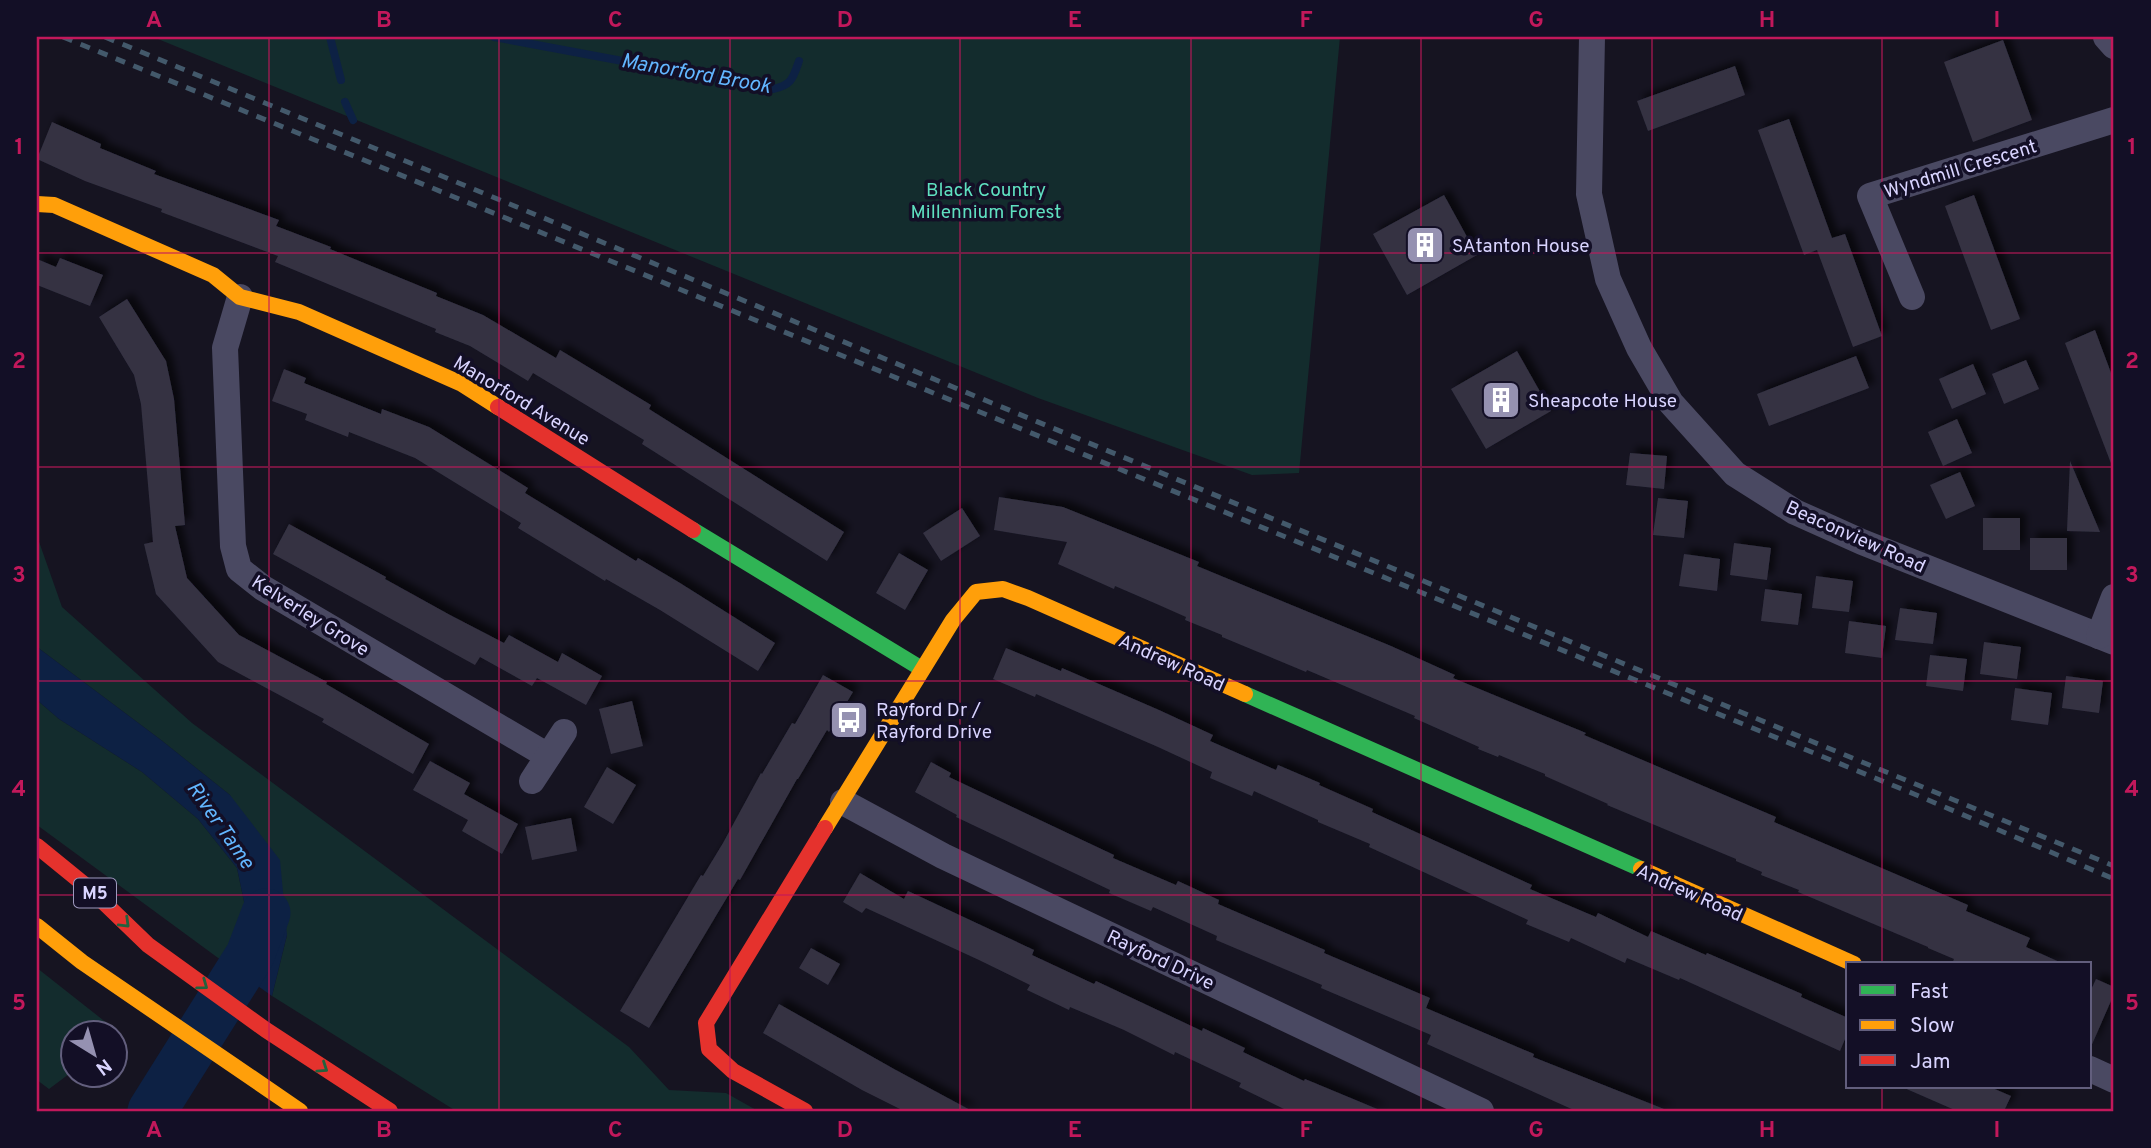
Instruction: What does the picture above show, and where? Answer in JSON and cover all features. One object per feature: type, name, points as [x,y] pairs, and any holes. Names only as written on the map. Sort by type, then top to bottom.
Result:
[{"type":"main road","name":"Manorford Avenue","points":[[37,204],[54,205],[213,275],[240,297],[299,312],[462,384],[602,474],[922,669]]},
{"type":"main road","name":"Andrew Road","points":[[805,1111],[733,1071],[709,1049],[706,1023],[922,669],[953,620],[976,592],[1003,589],[1041,604],[1849,962]]},
{"type":"main road","name":"M5","points":[[37,846],[91,890],[148,945],[266,1030],[390,1111]]},
{"type":"main road","points":[[37,926],[82,962],[300,1111]]},
{"type":"street","name":"Beaconview Road","points":[[1592,37],[1589,194],[1608,279],[1639,348],[1671,403],[1735,474],[1794,512],[2106,639]]},
{"type":"street","points":[[2106,37],[2114,46]]},
{"type":"street","name":"Wyndmill Crescent","points":[[1912,297],[1870,196],[2114,120]]},
{"type":"street","name":"Kelverley Grove","points":[[240,297],[225,348],[233,545],[239,569],[263,588],[548,756]]},
{"type":"street","points":[[2106,639],[2114,597]]},
{"type":"street","points":[[532,781],[564,733]]},
{"type":"street","name":"Rayford Drive","points":[[843,802],[943,856],[1481,1111]]},
{"type":"street","points":[[2092,1070],[2114,1080]]},
{"type":"green space","name":"Black Country Millennium Forest","points":[[153,37],[1340,37],[1299,473],[1252,475],[1038,398]]},
{"type":"green space","points":[[37,536],[62,607],[192,723],[629,1047],[669,1090],[726,1093],[758,1111],[456,1111],[272,996],[287,935],[230,795],[37,647]]},
{"type":"green space","points":[[37,700],[59,719],[142,772],[198,819],[237,868],[246,911],[225,963],[37,825]]},
{"type":"green space","points":[[37,968],[100,1018],[60,1018],[60,1081],[49,1089],[37,1080]]},
{"type":"water","points":[[37,647],[230,795],[280,860],[287,935],[272,996],[225,963],[246,911],[237,868],[198,819],[142,772],[59,719],[37,700]]},
{"type":"building","points":[[2003,40],[2032,120],[1973,142],[1944,62]]},
{"type":"building","points":[[1735,66],[1745,95],[1648,131],[1637,101]]},
{"type":"building","points":[[1789,119],[1832,238],[1845,234],[1882,336],[1853,347],[1817,250],[1804,255],[1758,130]]},
{"type":"building","points":[[52,122],[101,144],[100,148],[156,171],[154,174],[279,220],[276,226],[437,293],[436,296],[483,315],[556,358],[560,350],[651,405],[649,409],[844,532],[827,561],[642,444],[644,440],[533,373],[528,381],[470,346],[435,332],[436,329],[275,262],[278,256],[161,212],[162,209],[85,181],[37,159]]},
{"type":"building","name":"SAtanton House","points":[[1444,195],[1477,255],[1407,295],[1373,234]]},
{"type":"building","points":[[1974,195],[2020,319],[1991,330],[1945,206]]},
{"type":"building","points":[[60,258],[103,275],[90,306],[37,285],[37,259],[56,267]]},
{"type":"building","points":[[127,299],[166,361],[174,399],[185,525],[175,526],[187,578],[239,635],[327,682],[326,684],[429,744],[413,774],[322,722],[324,719],[218,662],[156,594],[144,544],[153,542],[141,404],[134,375],[99,317]]},
{"type":"building","points":[[2095,330],[2114,381],[2112,466],[2065,343]]},
{"type":"building","name":"Sheapcote House","points":[[1517,351],[1551,411],[1486,449],[1451,389]]},
{"type":"building","points":[[1856,356],[1869,388],[1769,426],[1757,394]]},
{"type":"building","points":[[2026,360],[2039,389],[2004,404],[1992,374]]},
{"type":"building","points":[[1973,364],[1986,394],[1952,409],[1939,379]]},
{"type":"building","points":[[284,369],[306,378],[304,383],[381,414],[382,409],[429,427],[528,488],[525,493],[636,561],[638,558],[680,583],[775,643],[758,671],[660,610],[606,579],[605,581],[518,528],[521,523],[415,458],[349,432],[348,437],[305,420],[307,414],[272,401]]},
{"type":"building","points":[[1957,419],[1972,453],[1943,466],[1928,432]]},
{"type":"building","points":[[1630,453],[1667,456],[1664,489],[1626,485]]},
{"type":"building","points":[[2070,461],[2100,532],[2067,531]]},
{"type":"building","points":[[1960,472],[1975,506],[1946,519],[1930,485]]},
{"type":"building","points":[[999,497],[1063,507],[1199,562],[1197,566],[1391,646],[1455,675],[1453,678],[1586,733],[1584,735],[1776,817],[1774,822],[1968,905],[1966,911],[2030,938],[2026,947],[2060,962],[1953,962],[1954,959],[1928,947],[1761,875],[1762,872],[1736,859],[1607,805],[1545,774],[1478,749],[1479,747],[1414,718],[1415,716],[1222,637],[1185,620],[1186,617],[1058,564],[1067,542],[994,530]]},
{"type":"building","points":[[1658,498],[1688,501],[1684,538],[1653,535]]},
{"type":"building","points":[[962,508],[980,536],[941,561],[923,533]]},
{"type":"building","points":[[1983,518],[2020,518],[2020,550],[1983,550]]},
{"type":"building","points":[[289,524],[504,643],[509,635],[558,662],[562,653],[602,676],[586,705],[537,678],[532,686],[480,657],[475,665],[273,554]]},
{"type":"building","points":[[2030,538],[2067,538],[2067,570],[2030,570]]},
{"type":"building","points":[[1734,543],[1771,548],[1767,580],[1730,575]]},
{"type":"building","points":[[899,553],[928,570],[905,610],[876,593]]},
{"type":"building","points":[[1684,554],[1720,559],[1717,591],[1679,586]]},
{"type":"building","points":[[1816,576],[1853,581],[1849,612],[1812,608]]},
{"type":"building","points":[[1765,589],[1802,594],[1798,625],[1761,621]]},
{"type":"building","points":[[1900,608],[1937,613],[1933,644],[1895,640]]},
{"type":"building","points":[[1849,621],[1886,626],[1882,658],[1845,653]]},
{"type":"building","points":[[1984,642],[2021,647],[2017,679],[1980,674]]},
{"type":"building","points":[[1006,648],[1061,671],[1062,668],[1159,710],[1213,735],[1210,741],[1276,770],[1278,765],[1320,783],[1319,785],[1373,809],[1372,812],[1532,885],[1530,889],[1596,917],[1598,913],[1648,937],[1651,931],[1802,994],[1801,997],[1846,1017],[1846,1037],[1840,1051],[1680,978],[1679,980],[1627,958],[1625,963],[1571,938],[1569,942],[1526,924],[1528,920],[1369,847],[1370,844],[1318,820],[1254,791],[1252,796],[1210,778],[1212,772],[1158,747],[1036,694],[1035,697],[993,679]]},
{"type":"building","points":[[1930,655],[1967,659],[1963,691],[1926,686]]},
{"type":"building","points":[[823,675],[853,692],[797,779],[740,880],[738,879],[649,1028],[620,1011],[723,843],[761,773],[792,723],[795,724]]},
{"type":"building","points":[[2066,676],[2103,681],[2099,713],[2062,708]]},
{"type":"building","points":[[2015,688],[2052,693],[2048,725],[2011,720]]},
{"type":"building","points":[[632,701],[643,746],[611,754],[599,709]]},
{"type":"building","points":[[430,761],[470,783],[464,794],[518,824],[502,854],[462,831],[468,820],[413,790]]},
{"type":"building","points":[[931,762],[951,773],[949,777],[1114,855],[1113,858],[1176,885],[1178,881],[1219,900],[1218,904],[1430,998],[1426,1008],[1534,1054],[1533,1057],[1669,1111],[1576,1111],[1427,1044],[1431,1035],[1216,940],[1217,936],[1153,907],[1151,911],[1109,893],[1110,890],[956,817],[957,815],[915,792]]},
{"type":"building","points":[[607,767],[636,785],[613,824],[584,807]]},
{"type":"building","points":[[571,818],[577,851],[532,860],[525,827]]},
{"type":"building","points":[[860,873],[904,899],[908,891],[1034,950],[1032,955],[1094,984],[1096,981],[1202,1031],[1203,1028],[1245,1048],[1243,1052],[1304,1081],[1305,1079],[1382,1111],[1288,1111],[1239,1087],[1241,1083],[1175,1052],[1174,1055],[1124,1030],[1070,1007],[1069,1010],[1027,990],[1030,985],[979,960],[866,908],[862,913],[843,902]]},
{"type":"building","points":[[811,948],[840,964],[828,985],[799,968]]},
{"type":"building","points":[[2096,979],[2114,987],[2114,994],[2092,1044],[2092,988]]},
{"type":"building","points":[[779,1004],[972,1111],[904,1111],[862,1090],[763,1033]]},
{"type":"building","points":[[1904,1088],[1992,1088],[2011,1096],[2004,1111],[1957,1111]]},
{"type":"waterway","points":[[330,37],[341,80]]},
{"type":"waterway","name":"Manorford Brook","points":[[494,37],[773,89],[791,80],[799,61]]},
{"type":"waterway","points":[[345,102],[353,120]]},
{"type":"waterway","name":"River Tame","points":[[152,1111],[250,955],[266,913]]},
{"type":"railway","points":[[63,37],[1914,794],[2114,879]]},
{"type":"railway","points":[[105,37],[2114,866]]},
{"type":"traffic: fast","points":[[693,530],[922,669]]},
{"type":"traffic: fast","points":[[1245,694],[1641,869]]},
{"type":"traffic: slow","points":[[37,204],[54,205],[213,275],[240,297],[299,312],[462,384],[498,407]]},
{"type":"traffic: slow","points":[[825,828],[953,620],[976,592],[1003,589],[1028,598],[1245,694]]},
{"type":"traffic: slow","points":[[1641,869],[1850,962]]},
{"type":"traffic: slow","points":[[37,926],[82,962],[300,1111]]},
{"type":"traffic: jam","points":[[498,407],[693,530]]},
{"type":"traffic: jam","points":[[805,1111],[733,1071],[709,1049],[706,1023],[825,828]]},
{"type":"traffic: jam","points":[[37,846],[91,890],[148,945],[266,1030],[390,1111]]},
{"type":"place","name":"SAtanton House","points":[[1425,245]]},
{"type":"place","name":"Sheapcote House","points":[[1501,400]]},
{"type":"place","name":"Rayford Dr / Rayford Drive","points":[[849,720]]}]
